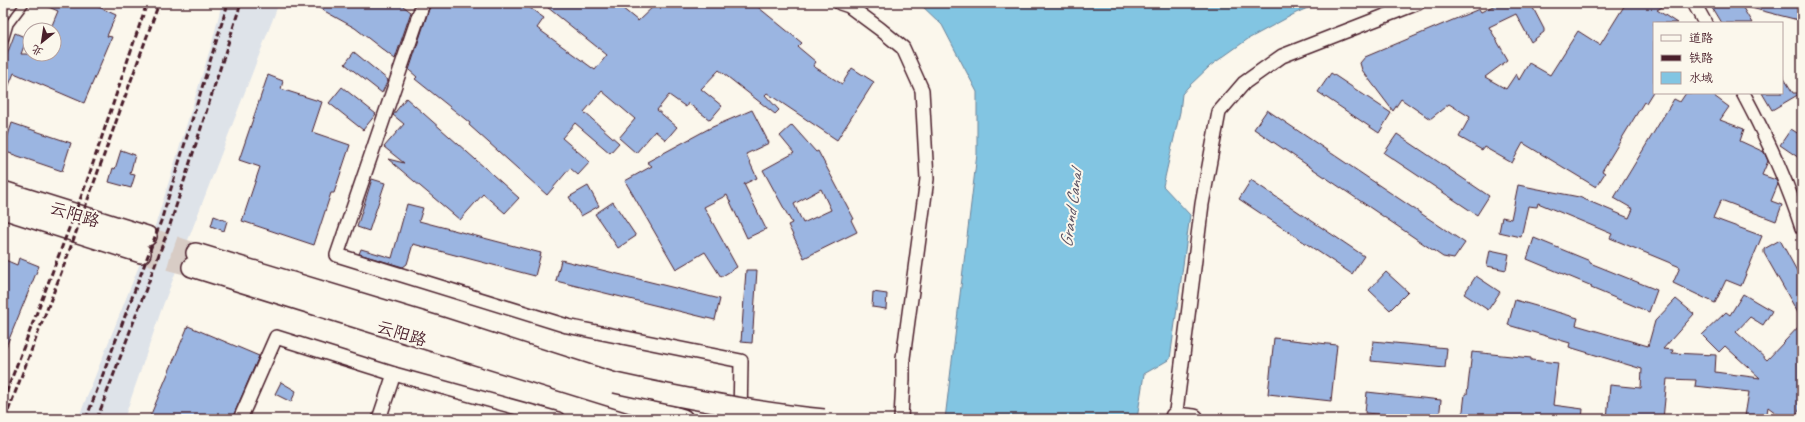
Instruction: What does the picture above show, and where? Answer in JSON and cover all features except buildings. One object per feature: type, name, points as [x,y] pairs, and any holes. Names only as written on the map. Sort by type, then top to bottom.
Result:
[{"type":"street","points":[[423,3],[337,256],[567,326],[741,361],[740,419]]},
{"type":"street","points":[[840,3],[849,6],[903,48],[922,90],[927,179],[902,358],[903,380],[901,419]]},
{"type":"street","points":[[1194,419],[1175,418],[1202,204],[1218,112],[1244,83],[1282,56],[1418,3]]},
{"type":"street","points":[[1694,3],[1704,22]]},
{"type":"street","points":[[1744,94],[1791,195],[1802,228]]},
{"type":"street","name":"云阳路","points":[[3,191],[144,244],[3,209]]},
{"type":"street","name":"云阳路","points":[[194,260],[441,327],[613,390]]},
{"type":"street","points":[[240,419],[276,337],[394,374],[558,419]]},
{"type":"street","points":[[379,419],[394,374]]},
{"type":"street","points":[[613,390],[683,419]]},
{"type":"street","points":[[613,390],[670,396],[824,419]]},
{"type":"lane","points":[[3,44],[9,24],[25,3]]},
{"type":"shaded area","points":[[222,3],[279,3],[162,308],[124,419],[78,419],[156,223],[212,43]]},
{"type":"water","name":"Grand Canal","points":[[919,3],[1319,3],[1296,13],[1248,39],[1210,66],[1182,94],[1180,112],[1163,186],[1190,215],[1170,359],[1144,374],[1137,419],[945,419],[977,154],[977,92],[942,25]]},
{"type":"tunnel","points":[[147,236],[196,253]]},
{"type":"tunnel","points":[[141,253],[192,267]]},
{"type":"railway","points":[[3,401],[86,184],[147,3]]},
{"type":"railway","points":[[5,419],[66,260],[159,3]]},
{"type":"railway","points":[[86,419],[161,221],[228,3]]},
{"type":"railway","points":[[97,419],[170,225],[241,3]]}]
